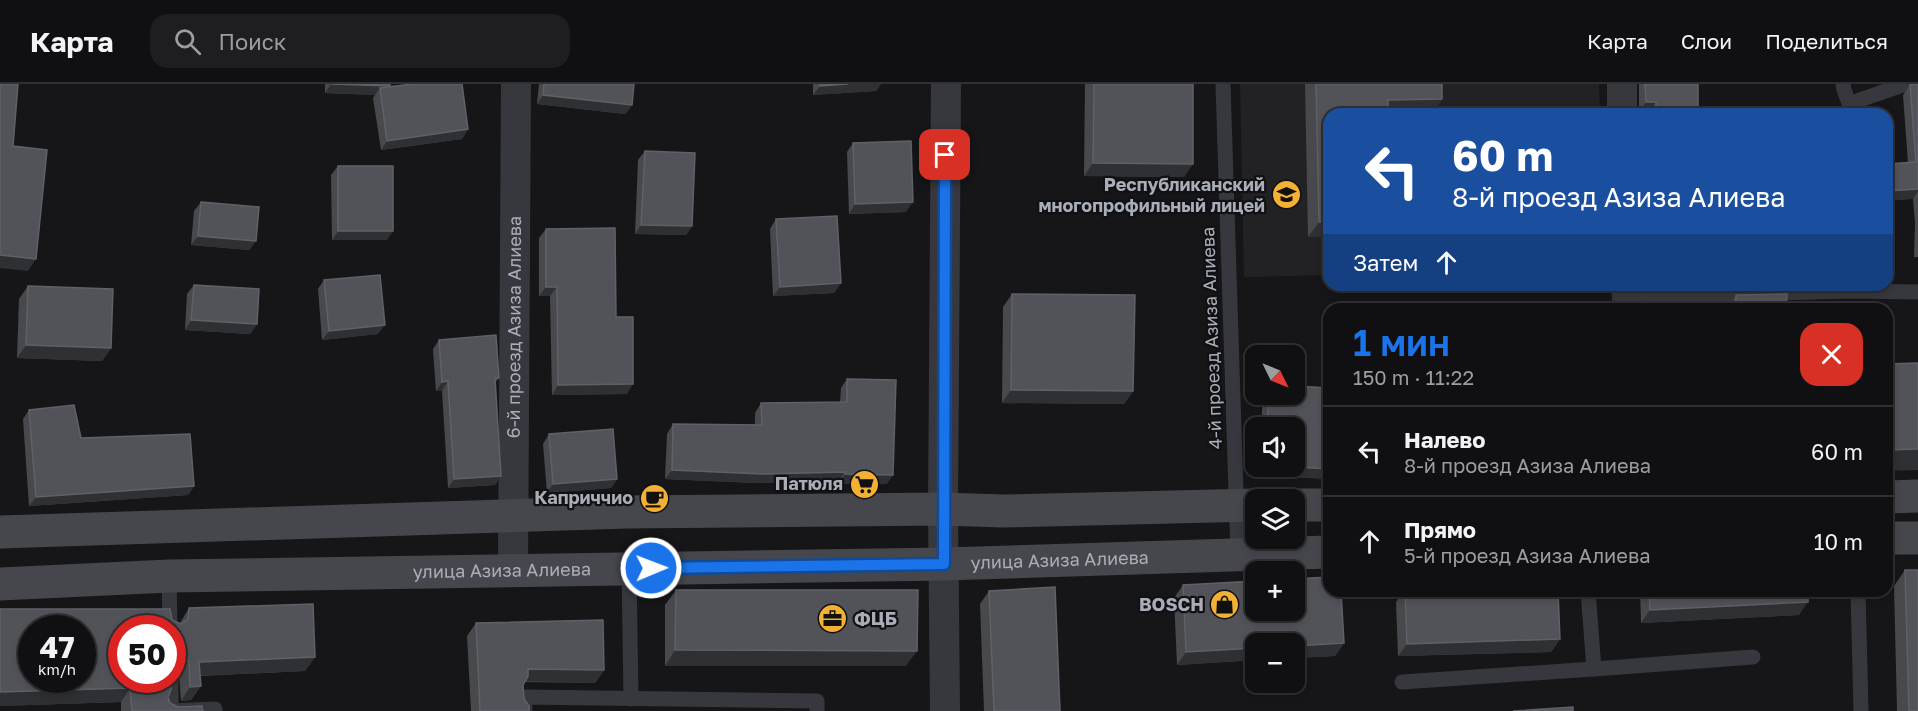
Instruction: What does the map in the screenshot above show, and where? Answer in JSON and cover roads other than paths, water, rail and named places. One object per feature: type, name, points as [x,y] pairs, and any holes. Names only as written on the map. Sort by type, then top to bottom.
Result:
[{"type":"main road","points":[[1893,497],[1918,496]]},
{"type":"main road","points":[[0,532],[628,512],[943,509],[1003,511],[1245,505]]},
{"type":"main road","points":[[1305,505],[1323,505]]},
{"type":"main road","points":[[1893,538],[1918,538]]},
{"type":"main road","name":"улица Азиза Алиева","points":[[0,584],[169,576],[944,564],[1323,552]]},
{"type":"street","name":"6-й проезд Азиза Алиева","points":[[513,570],[516,84]]},
{"type":"street","points":[[945,84],[943,509],[945,711]]},
{"type":"street","points":[[1622,84],[1622,108]]},
{"type":"lane","name":"4-й проезд Азиза Алиева","points":[[1223,84],[1245,489]]},
{"type":"lane","points":[[1843,84],[1843,91],[1851,108],[1906,84]]},
{"type":"lane","points":[[1627,297],[1775,291]]},
{"type":"lane","points":[[1893,291],[1918,292]]},
{"type":"lane","name":"4-й проезд Азиза Алиева","points":[[1238,555],[1245,511]]},
{"type":"lane","points":[[629,568],[631,699]]},
{"type":"lane","points":[[169,576],[170,615]]},
{"type":"lane","points":[[1588,597],[1594,669]]},
{"type":"lane","points":[[1858,597],[1861,711]]},
{"type":"lane","points":[[1402,682],[1753,657]]},
{"type":"lane","points":[[170,693],[169,711],[215,709],[215,711]]},
{"type":"lane","points":[[525,711],[524,697],[817,701],[817,711]]},
{"type":"place","name":"Республиканский многопрофильный лицей","points":[[1286,195]]},
{"type":"place","name":"Патюля","points":[[864,484]]},
{"type":"place","name":"Каприччио","points":[[654,498]]},
{"type":"place","name":"BOSCH","points":[[1225,605]]},
{"type":"place","name":"ФЦБ","points":[[833,619]]}]
